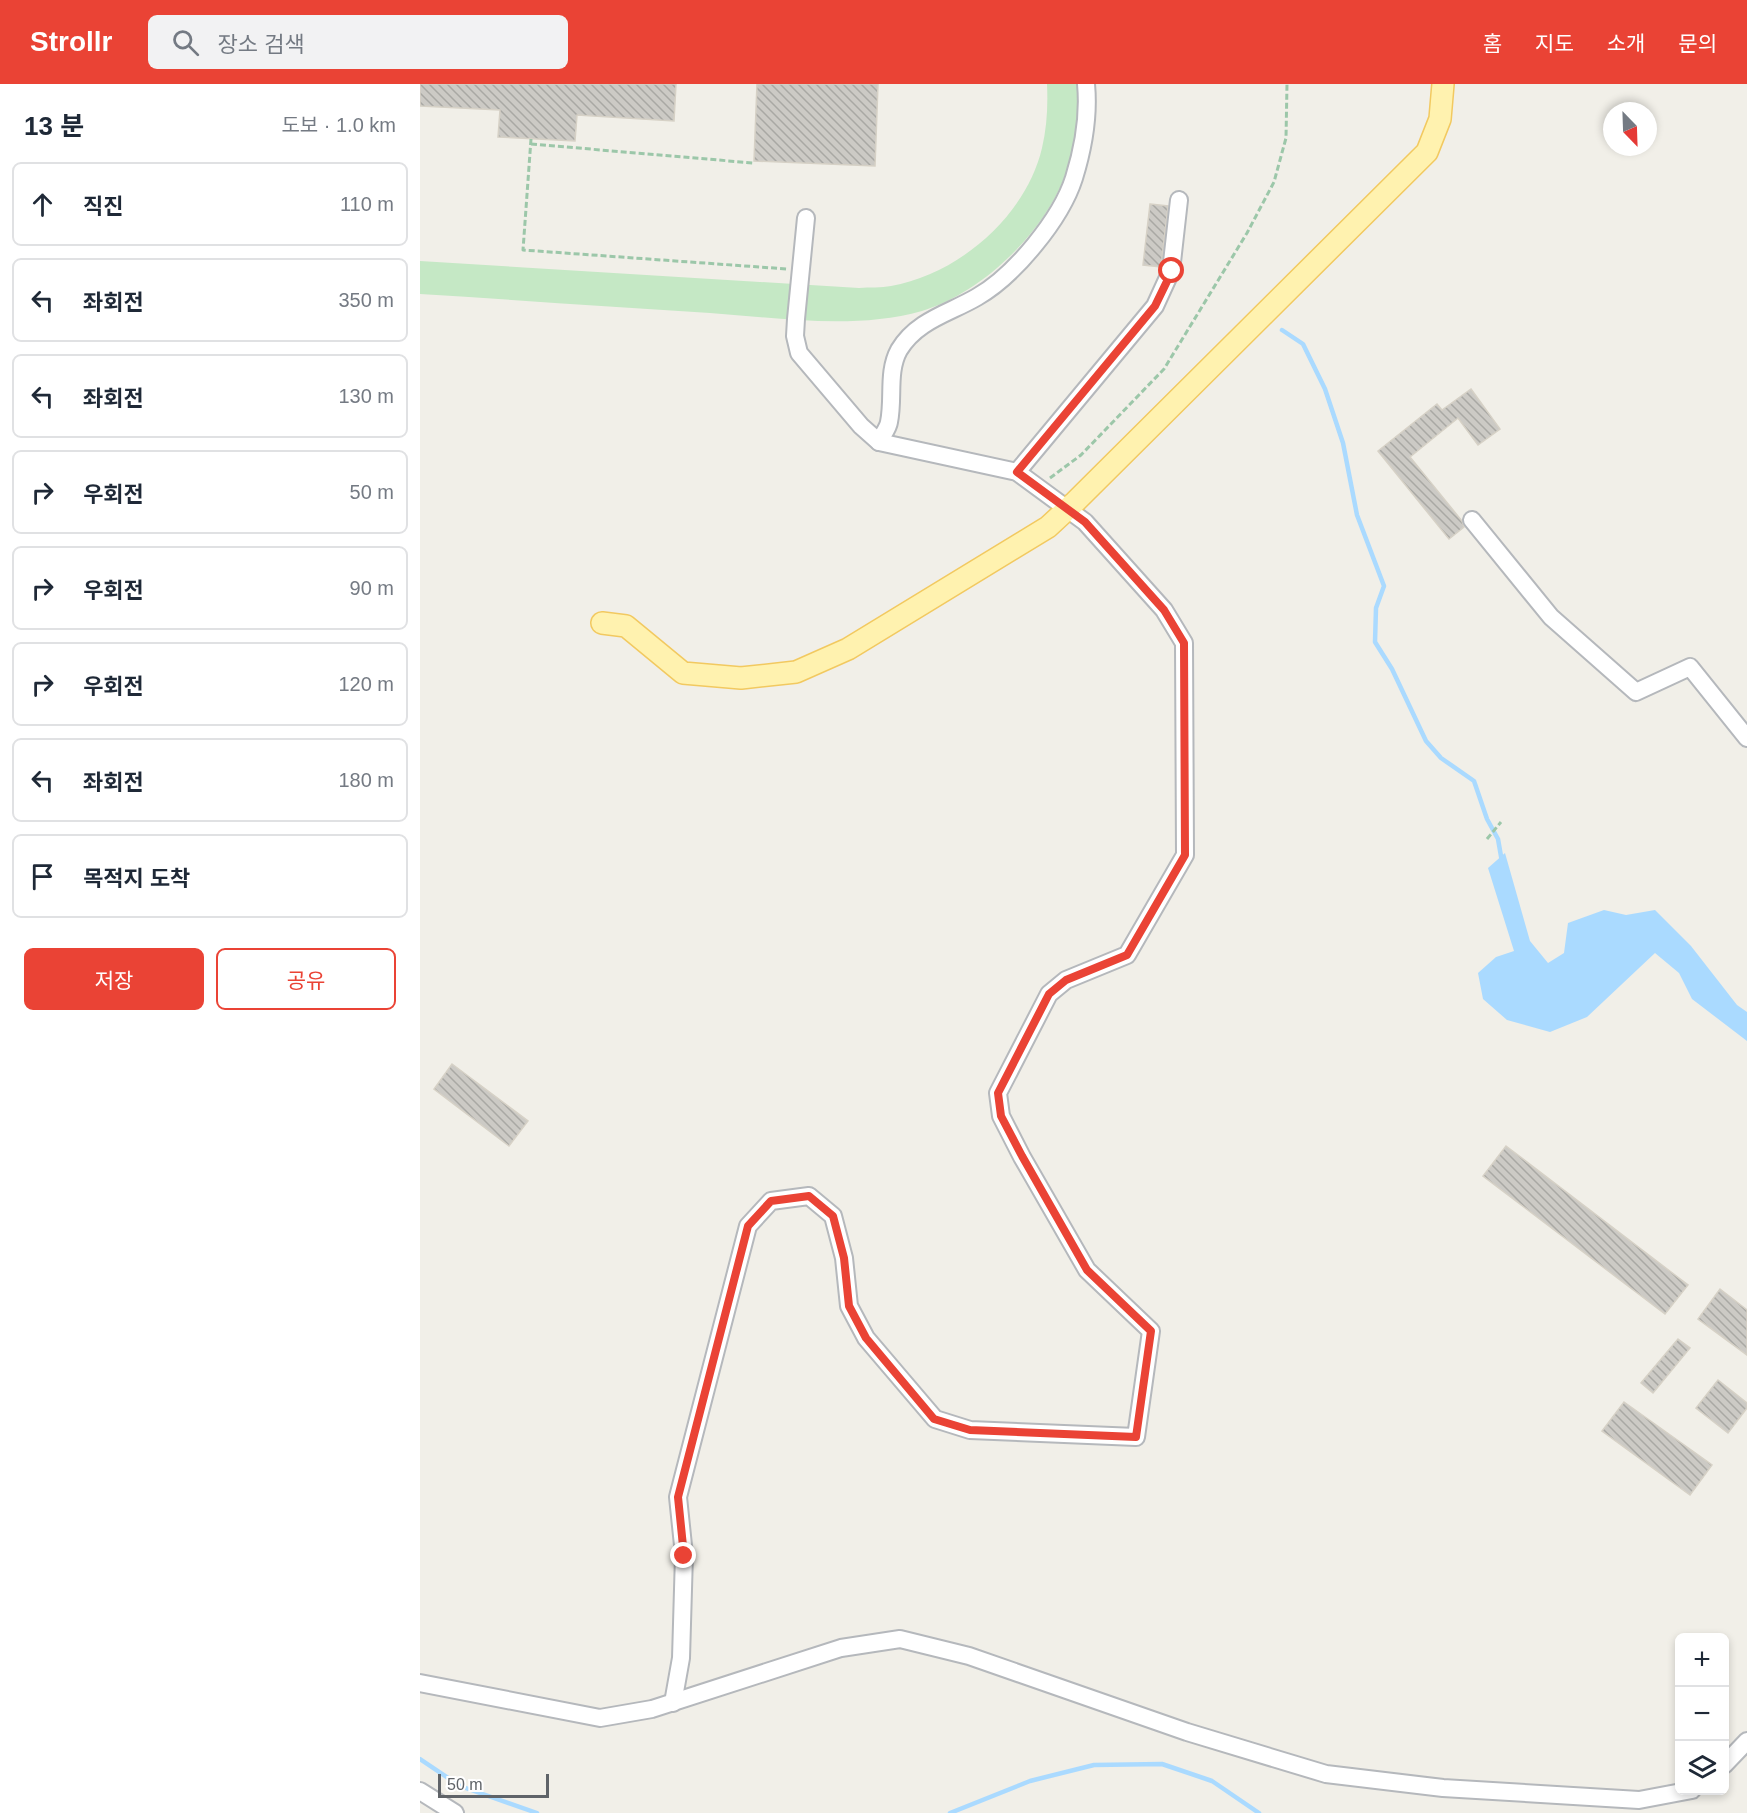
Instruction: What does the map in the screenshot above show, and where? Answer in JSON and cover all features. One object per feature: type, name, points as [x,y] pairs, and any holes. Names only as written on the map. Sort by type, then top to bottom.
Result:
[{"type":"main road","points":[[602,623],[626,626],[683,673],[741,678],[796,672],[848,649],[1048,526],[1427,152],[1440,119],[1443,84]]},
{"type":"street","points":[[879,442],[889,424],[891,376],[899,351],[918,327],[976,298],[998,284],[1026,254],[1061,206],[1073,180],[1081,148],[1085,127],[1086,84]]},
{"type":"street","points":[[1017,472],[1155,306],[1172,271],[1179,200]]},
{"type":"street","points":[[673,1703],[681,1658],[684,1556],[678,1497],[748,1226],[771,1201],[809,1196],[833,1216],[844,1258],[849,1306],[866,1338],[934,1419],[970,1430],[1136,1437],[1151,1331],[1087,1270],[1001,1116],[998,1093],[1049,994],[1066,980],[1127,955],[1185,855],[1184,643],[1164,610],[1085,522],[1017,472],[879,442],[861,426],[799,353],[795,336],[806,218]]},
{"type":"street","points":[[1472,520],[1551,617],[1636,692],[1690,667],[1747,738]]},
{"type":"street","points":[[420,1683],[600,1718],[652,1710],[841,1648],[900,1639],[969,1656],[1187,1732],[1326,1774],[1443,1788],[1639,1800],[1675,1794]]},
{"type":"street","points":[[1729,1761],[1747,1741]]},
{"type":"street","points":[[420,1791],[455,1813]]},
{"type":"path","points":[[1038,488],[1081,455],[1164,369],[1176,350],[1248,233],[1274,182],[1286,138],[1287,84]]},
{"type":"path","points":[[531,139],[523,250],[801,270]]},
{"type":"path","points":[[531,144],[753,163]]},
{"type":"path","points":[[1487,839],[1501,822]]},
{"type":"green space","points":[[1047,84],[1078,84],[1074,144],[1064,178],[1054,199],[1025,240],[987,276],[966,291],[922,311],[870,320],[817,321],[420,294],[420,261],[859,288],[887,287],[916,279],[941,269],[986,238],[1021,197],[1034,173],[1042,148],[1047,116]]},
{"type":"water","points":[[1505,853],[1530,941],[1548,963],[1564,953],[1568,923],[1604,910],[1626,915],[1655,910],[1691,946],[1737,1005],[1747,1012],[1747,1041],[1692,999],[1679,973],[1655,953],[1587,1017],[1550,1032],[1507,1020],[1483,999],[1478,973],[1496,957],[1514,951],[1488,868]]},
{"type":"building","points":[[420,84],[676,84],[674,121],[577,115],[575,141],[498,137],[500,110],[420,106]]},
{"type":"building","points":[[757,84],[878,84],[875,166],[754,161]]},
{"type":"building","points":[[1150,204],[1168,206],[1161,267],[1143,265]]},
{"type":"building","points":[[1471,389],[1500,429],[1478,445],[1458,418],[1410,457],[1462,521],[1464,527],[1449,539],[1378,451],[1437,404],[1442,410]]},
{"type":"building","points":[[452,1064],[528,1121],[509,1146],[434,1089]]},
{"type":"building","points":[[1506,1146],[1688,1285],[1665,1314],[1483,1176]]},
{"type":"building","points":[[1720,1289],[1747,1310],[1747,1355],[1698,1319]]},
{"type":"building","points":[[1678,1339],[1690,1348],[1653,1393],[1641,1383]]},
{"type":"building","points":[[1718,1380],[1747,1403],[1747,1408],[1728,1433],[1696,1408]]},
{"type":"building","points":[[1624,1402],[1712,1465],[1690,1495],[1602,1431]]},
{"type":"waterway","points":[[1282,330],[1303,344],[1325,389],[1343,443],[1357,515],[1384,586],[1376,608],[1375,642],[1392,669],[1426,741],[1441,758],[1474,781],[1487,819],[1498,839],[1502,862]]},
{"type":"waterway","points":[[420,1759],[460,1786],[537,1813]]},
{"type":"waterway","points":[[950,1813],[1030,1781],[1094,1765],[1162,1764],[1212,1781],[1259,1813]]},
{"type":"route","points":[[684,1556],[678,1497],[748,1226],[771,1201],[809,1196],[833,1216],[844,1258],[849,1306],[866,1338],[934,1419],[970,1430],[1136,1437],[1151,1331],[1087,1270],[1001,1116],[998,1093],[1049,994],[1066,980],[1127,955],[1185,855],[1184,643],[1164,610],[1085,522],[1017,472],[1155,306],[1172,271]]}]
